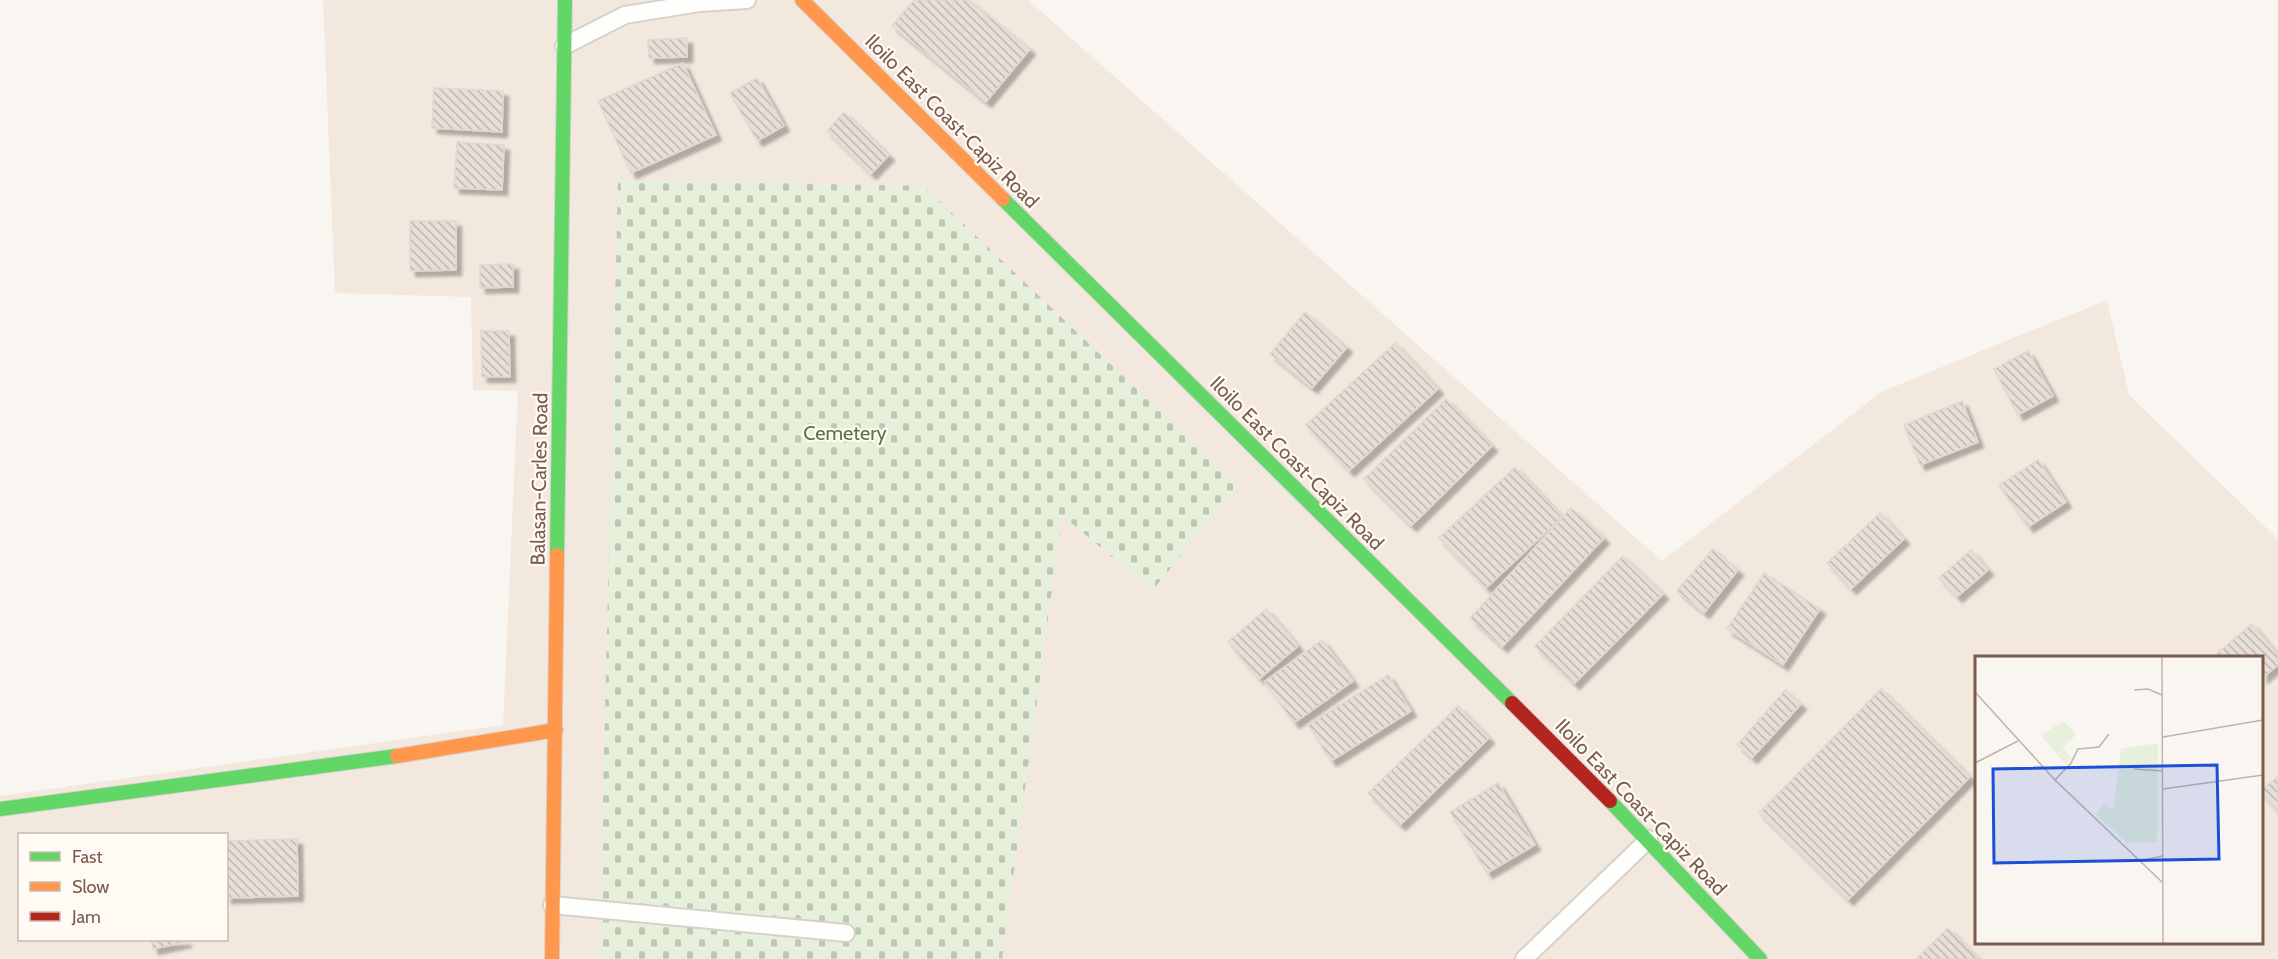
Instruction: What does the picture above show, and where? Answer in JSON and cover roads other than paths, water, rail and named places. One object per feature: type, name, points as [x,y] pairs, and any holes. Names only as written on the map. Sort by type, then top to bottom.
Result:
[{"type":"main road","name":"Balasan-Carles Road","points":[[552,959],[565,0]]},
{"type":"main road","name":"Iloilo East Coast-Capiz Road","points":[[802,0],[1649,839],[1760,959]]},
{"type":"main road","points":[[0,809],[332,767],[556,730]]},
{"type":"lane","points":[[564,46],[625,15],[699,3],[747,0]]},
{"type":"lane","points":[[1524,959],[1649,839]]},
{"type":"lane","points":[[552,905],[846,933]]},
{"type":"park label","name":"Cemetery","points":[[845,433]]}]
